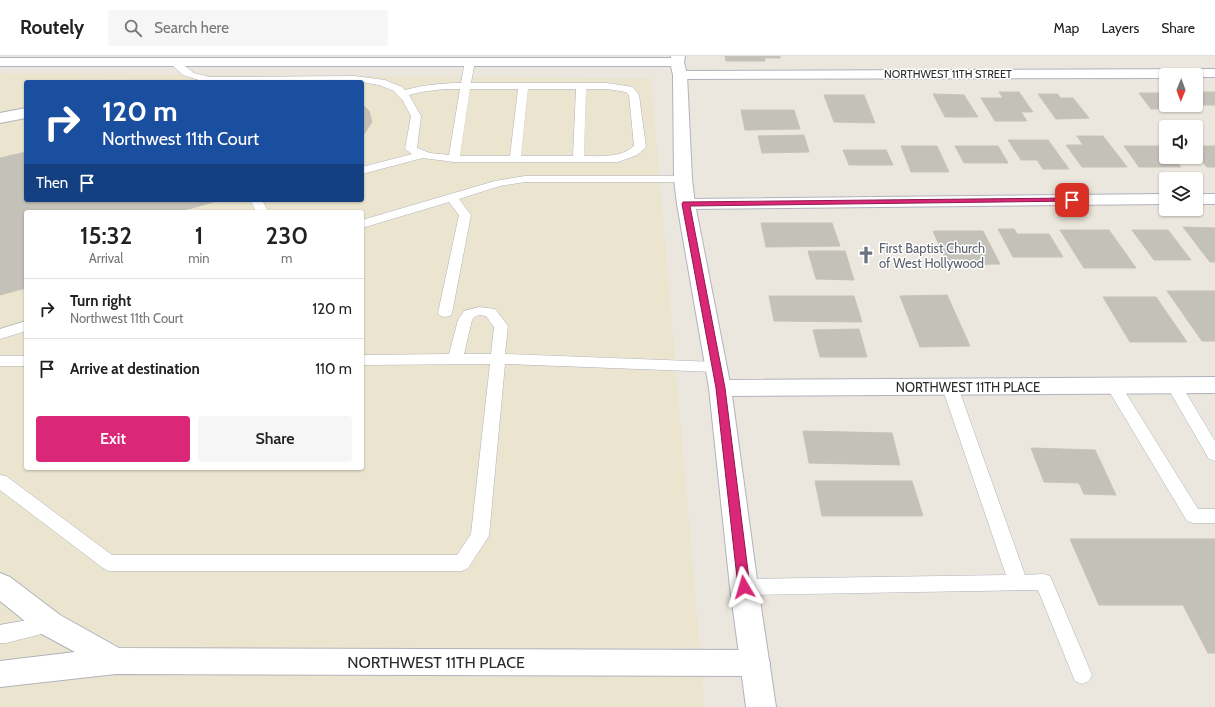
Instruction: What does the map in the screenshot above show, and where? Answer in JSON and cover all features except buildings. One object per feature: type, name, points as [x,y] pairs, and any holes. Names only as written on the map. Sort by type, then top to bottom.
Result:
[{"type":"street","name":"NORTHWEST 11TH STREET","points":[[2,64],[171,60],[389,58],[470,61],[1215,73]]},
{"type":"street","points":[[678,64],[683,179],[686,204],[718,377],[744,587],[756,663],[761,707]]},
{"type":"street","points":[[0,118],[24,113]]},
{"type":"street","points":[[686,204],[1159,199]]},
{"type":"street","points":[[1203,199],[1215,199]]},
{"type":"street","name":"NORTHWEST 11TH PLACE","points":[[718,377],[950,387],[1215,385]]},
{"type":"street","name":"NORTHWEST 11TH PLACE","points":[[0,585],[50,624],[116,661]]},
{"type":"street","name":"NORTHWEST 11TH PLACE","points":[[0,674],[116,661],[756,663]]},
{"type":"lane","points":[[171,60],[183,71],[193,77],[210,80],[364,80]]},
{"type":"lane","points":[[454,159],[470,61]]},
{"type":"lane","points":[[364,80],[381,82],[398,89],[408,100],[416,116],[411,149],[421,155]]},
{"type":"lane","points":[[364,170],[421,155],[454,159],[618,158],[633,153],[640,147],[634,95],[629,89],[607,86],[444,86],[420,89],[403,94]]},
{"type":"lane","points":[[515,159],[523,86]]},
{"type":"lane","points":[[578,158],[581,86]]},
{"type":"lane","points":[[364,223],[499,183],[525,179],[683,179]]},
{"type":"lane","points":[[445,313],[465,215],[452,197]]},
{"type":"lane","points":[[0,481],[109,563],[462,564],[480,536],[501,326],[490,312],[479,311],[469,314],[464,320],[454,360]]},
{"type":"lane","points":[[0,334],[24,327]]},
{"type":"lane","points":[[364,360],[498,359],[718,377]]},
{"type":"lane","points":[[0,361],[24,361]]},
{"type":"lane","points":[[1174,385],[1215,455]]},
{"type":"lane","points":[[1114,386],[1193,516],[1215,516]]},
{"type":"lane","points":[[950,387],[1018,582]]},
{"type":"lane","points":[[744,587],[1044,582],[1082,675]]},
{"type":"lane","points":[[0,634],[50,624]]},
{"type":"shaded area","points":[[0,73],[651,78],[705,707],[0,707]]},
{"type":"place","name":"First Baptist Church of West Hollywood","points":[[866,255]]},
{"type":"route","points":[[744,587],[720,388],[686,204],[1072,200]]}]
